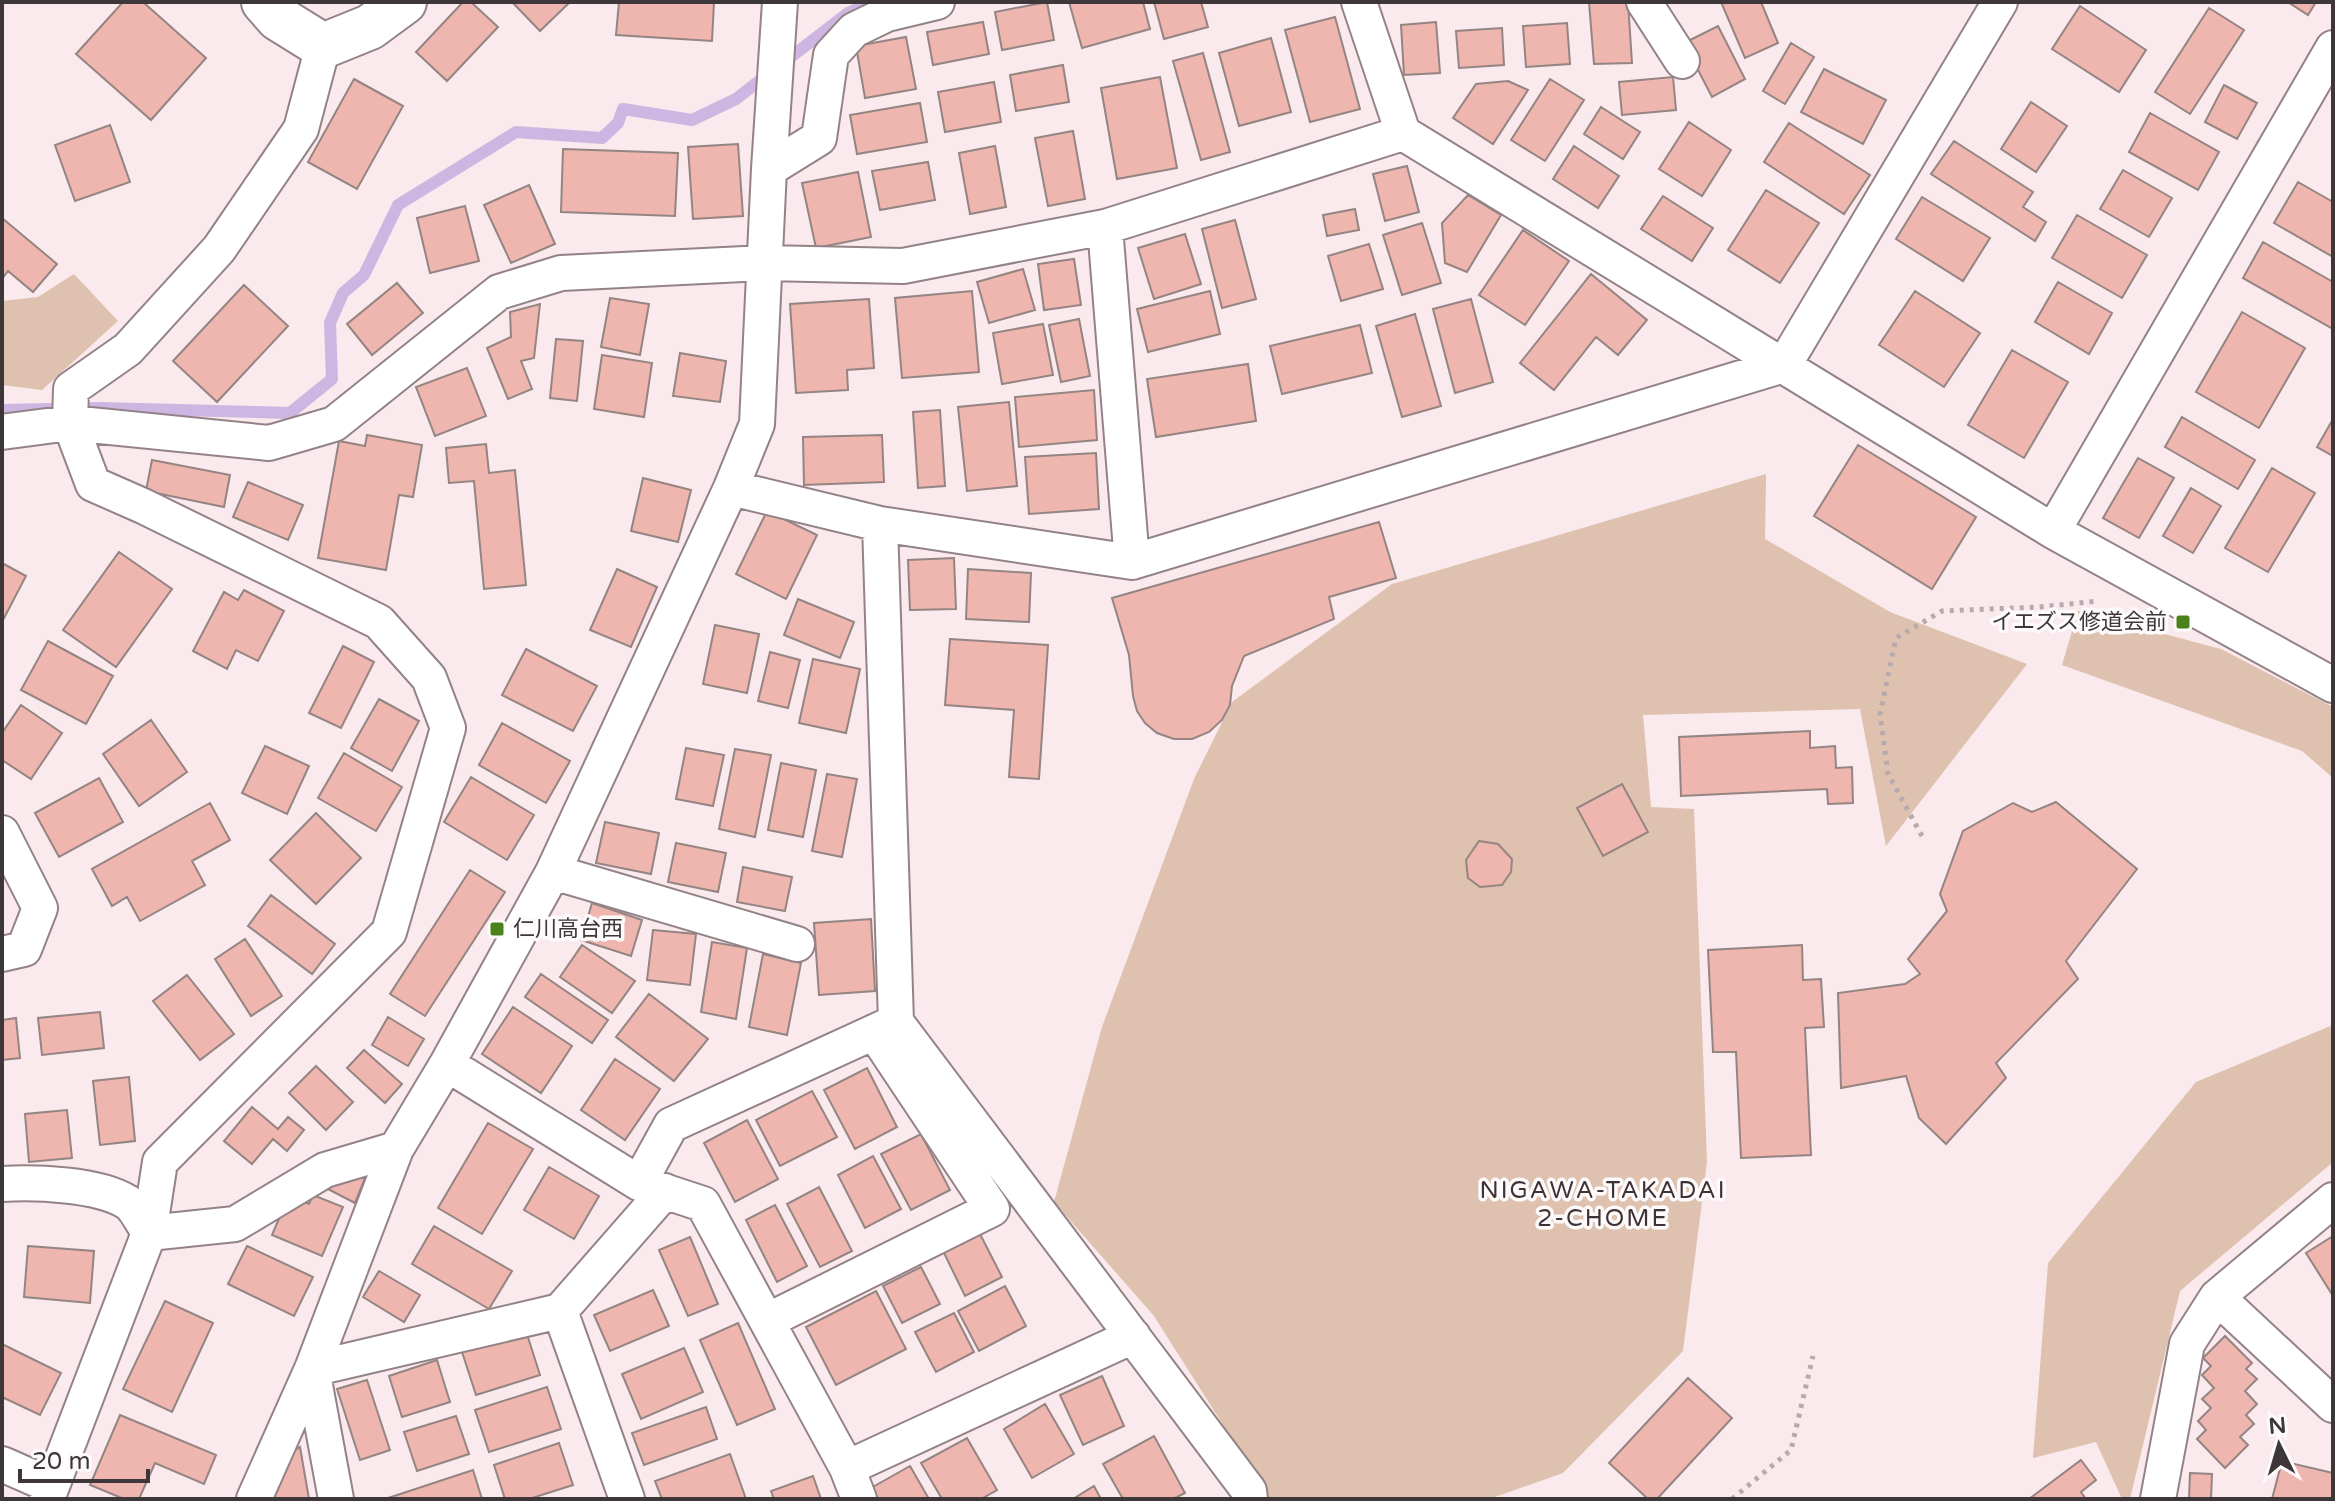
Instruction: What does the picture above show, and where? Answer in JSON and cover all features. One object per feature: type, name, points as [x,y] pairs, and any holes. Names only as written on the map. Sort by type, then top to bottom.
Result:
[{"type":"street","points":[[264,2],[278,18],[323,46]]},
{"type":"street","points":[[323,46],[370,27],[404,2]]},
{"type":"street","points":[[769,169],[819,138],[831,55],[854,30],[887,14],[937,2]]},
{"type":"street","points":[[1359,2],[1403,133],[2053,531],[2331,680]]},
{"type":"street","points":[[1644,2],[1682,61]]},
{"type":"street","points":[[731,488],[880,524],[1132,562],[1784,365],[2000,2]]},
{"type":"street","points":[[254,1499],[312,1369],[396,1149],[447,1064],[553,872],[731,488],[757,424],[778,18]]},
{"type":"street","points":[[70,410],[219,249],[301,129],[323,46]]},
{"type":"street","points":[[2053,531],[2333,48]]},
{"type":"street","points":[[2,432],[70,410],[269,443],[334,424],[499,292],[561,273],[765,263],[903,266],[1105,227],[1403,133]]},
{"type":"street","points":[[1105,227],[1132,562]]},
{"type":"street","points":[[2,1464],[50,1493],[149,1233],[160,1162],[389,932],[448,728],[429,678],[379,622],[93,484],[70,410]]},
{"type":"street","points":[[767,1321],[992,1209],[885,1027],[880,524]]},
{"type":"street","points":[[2,833],[40,908],[24,949],[2,954]]},
{"type":"street","points":[[553,872],[797,944]]},
{"type":"street","points":[[312,1369],[560,1311],[652,1187],[671,1125],[885,1027]]},
{"type":"street","points":[[885,1027],[1133,1336],[1249,1491],[1250,1499]]},
{"type":"street","points":[[447,1064],[652,1187],[703,1204],[853,1483],[1133,1336]]},
{"type":"street","points":[[149,1233],[235,1224],[325,1170],[396,1149]]},
{"type":"street","points":[[2,1184],[94,1190],[128,1203],[149,1233]]},
{"type":"street","points":[[2158,1499],[2187,1344],[2217,1297],[2333,1200]]},
{"type":"street","points":[[2217,1297],[2333,1405]]},
{"type":"street","points":[[560,1311],[627,1499]]},
{"type":"street","points":[[312,1369],[336,1499]]},
{"type":"path","points":[[1922,836],[1888,774],[1880,714],[1896,638],[1942,611],[2039,607],[2165,593]]},
{"type":"path","points":[[1732,1499],[1791,1450],[1813,1356]]},
{"type":"shaded area","points":[[74,274],[118,321],[42,390],[2,385],[2,301],[38,297]]},
{"type":"shaded area","points":[[1766,474],[1765,539],[1890,612],[2027,664],[1886,846],[1860,709],[1643,715],[1651,807],[1694,809],[1707,1162],[1683,1351],[1563,1473],[1489,1499],[1270,1499],[1154,1316],[1054,1202],[1102,1027],[1194,779],[1232,702],[1392,584]]},
{"type":"shaded area","points":[[2078,611],[2221,649],[2333,707],[2333,778],[2302,751],[2062,665]]},
{"type":"shaded area","points":[[2333,1025],[2333,1162],[2180,1291],[2130,1499],[2122,1499],[2096,1442],[2033,1458],[2048,1263],[2196,1082]]},
{"type":"building","points":[[123,2],[143,2],[206,58],[151,120],[76,54]]},
{"type":"building","points":[[463,2],[471,2],[498,27],[447,81],[416,52]]},
{"type":"building","points":[[512,2],[570,2],[540,31]]},
{"type":"building","points":[[619,2],[714,2],[712,41],[616,35]]},
{"type":"building","points":[[1047,2],[1054,40],[1002,50],[995,12]]},
{"type":"building","points":[[1069,2],[1143,2],[1150,29],[1082,48]]},
{"type":"building","points":[[1154,2],[1201,2],[1208,27],[1164,39]]},
{"type":"building","points":[[1589,2],[1628,2],[1632,63],[1594,64]]},
{"type":"building","points":[[1721,2],[1761,2],[1778,43],[1745,58]]},
{"type":"building","points":[[2288,2],[2316,2],[2308,15]]},
{"type":"building","points":[[2080,6],[2146,50],[2119,92],[2052,49]]},
{"type":"building","points":[[2209,8],[2244,30],[2190,114],[2155,92]]},
{"type":"building","points":[[1335,17],[1360,109],[1310,122],[1285,30]]},
{"type":"building","points":[[983,22],[989,54],[933,65],[927,32]]},
{"type":"building","points":[[1436,22],[1440,73],[1404,75],[1401,25]]},
{"type":"building","points":[[1567,23],[1570,64],[1526,67],[1523,26]]},
{"type":"building","points":[[1718,26],[1745,79],[1712,97],[1684,43]]},
{"type":"building","points":[[1502,28],[1504,65],[1459,68],[1456,31]]},
{"type":"building","points":[[906,37],[916,89],[865,98],[856,46]]},
{"type":"building","points":[[1271,38],[1291,112],[1239,126],[1219,53]]},
{"type":"building","points":[[1791,43],[1814,57],[1785,104],[1763,91]]},
{"type":"building","points":[[1203,53],[1230,152],[1201,160],[1173,61]]},
{"type":"building","points":[[1063,65],[1069,102],[1016,111],[1010,75]]},
{"type":"building","points":[[1824,69],[1886,100],[1863,144],[1801,112]]},
{"type":"building","points":[[1160,77],[1177,168],[1117,179],[1101,88]]},
{"type":"building","points":[[1673,77],[1676,110],[1622,115],[1619,82]]},
{"type":"building","points":[[354,79],[403,106],[357,189],[308,162]]},
{"type":"building","points":[[1550,79],[1584,100],[1545,161],[1511,140]]},
{"type":"building","points":[[1508,81],[1528,90],[1493,144],[1453,118],[1476,84]]},
{"type":"building","points":[[994,82],[1001,122],[945,132],[938,92]]},
{"type":"building","points":[[2224,85],[2257,103],[2237,139],[2205,122]]},
{"type":"building","points":[[2031,102],[2067,126],[2036,172],[2001,149]]},
{"type":"building","points":[[920,103],[927,142],[857,154],[850,115]]},
{"type":"building","points":[[1601,107],[1640,132],[1623,159],[1584,134]]},
{"type":"building","points":[[2150,113],[2219,152],[2198,190],[2129,152]]},
{"type":"building","points":[[1689,122],[1731,150],[1702,196],[1659,169]]},
{"type":"building","points":[[1789,123],[1870,175],[1844,214],[1764,162]]},
{"type":"building","points":[[110,125],[130,182],[75,201],[55,145]]},
{"type":"building","points":[[1073,131],[1085,199],[1048,206],[1035,138]]},
{"type":"building","points":[[1954,141],[2033,192],[2023,207],[2046,222],[2035,241],[1931,174]]},
{"type":"building","points":[[738,144],[743,216],[693,219],[688,147]]},
{"type":"building","points":[[995,146],[1006,207],[970,214],[959,153]]},
{"type":"building","points":[[1574,146],[1619,176],[1598,208],[1553,179]]},
{"type":"building","points":[[563,149],[678,153],[675,216],[561,212]]},
{"type":"building","points":[[928,162],[935,200],[880,210],[872,171]]},
{"type":"building","points":[[1407,166],[1419,212],[1385,221],[1373,174]]},
{"type":"building","points":[[2123,170],[2172,198],[2149,237],[2100,209]]},
{"type":"building","points":[[858,172],[871,237],[816,248],[802,183]]},
{"type":"building","points":[[2298,182],[2333,202],[2333,257],[2274,223]]},
{"type":"building","points":[[529,185],[555,244],[511,263],[484,205]]},
{"type":"building","points":[[1766,190],[1819,223],[1780,283],[1728,250]]},
{"type":"building","points":[[1468,195],[1501,215],[1467,272],[1445,263],[1442,223]]},
{"type":"building","points":[[1663,196],[1713,228],[1692,261],[1641,229]]},
{"type":"building","points":[[1922,197],[1990,238],[1963,281],[1896,239]]},
{"type":"building","points":[[465,206],[479,261],[430,273],[417,218]]},
{"type":"building","points":[[1355,209],[1359,230],[1327,236],[1323,215]]},
{"type":"building","points":[[2077,215],[2147,255],[2122,298],[2052,258]]},
{"type":"building","points":[[2,218],[57,264],[33,292],[8,271],[2,279]]},
{"type":"building","points":[[1235,220],[1256,299],[1222,308],[1202,229]]},
{"type":"building","points":[[1422,223],[1441,283],[1402,295],[1383,235]]},
{"type":"building","points":[[1523,230],[1569,261],[1525,325],[1479,295]]},
{"type":"building","points":[[1185,234],[1201,284],[1154,299],[1138,248]]},
{"type":"building","points":[[2263,242],[2333,282],[2333,329],[2243,278]]},
{"type":"building","points":[[1369,244],[1383,289],[1341,301],[1328,256]]},
{"type":"building","points":[[1074,259],[1081,305],[1044,310],[1038,264]]},
{"type":"building","points":[[1023,269],[1035,310],[989,323],[977,282]]},
{"type":"building","points":[[1591,274],[1647,320],[1618,355],[1596,337],[1554,390],[1520,363]]},
{"type":"building","points":[[2058,282],[2112,313],[2089,354],[2035,322]]},
{"type":"building","points":[[397,283],[423,313],[372,355],[347,324]]},
{"type":"building","points":[[244,285],[288,326],[217,402],[173,361]]},
{"type":"building","points":[[972,291],[979,372],[902,378],[895,298]]},
{"type":"building","points":[[1210,291],[1220,334],[1148,352],[1137,309]]},
{"type":"building","points":[[1915,291],[1980,333],[1944,387],[1879,345]]},
{"type":"building","points":[[610,298],[649,304],[640,355],[601,347]]},
{"type":"building","points":[[869,299],[874,368],[847,370],[848,390],[796,393],[790,304]]},
{"type":"building","points":[[1471,299],[1493,382],[1455,393],[1433,309]]},
{"type":"building","points":[[540,304],[534,358],[521,361],[532,389],[508,399],[487,348],[511,337],[510,312]]},
{"type":"building","points":[[2242,312],[2305,348],[2259,428],[2196,392]]},
{"type":"building","points":[[1415,314],[1441,406],[1402,417],[1376,326]]},
{"type":"building","points":[[1079,319],[1090,376],[1061,382],[1049,325]]},
{"type":"building","points":[[1043,324],[1053,375],[1002,384],[993,333]]},
{"type":"building","points":[[1360,325],[1372,373],[1282,394],[1270,346]]},
{"type":"building","points":[[556,339],[583,341],[577,401],[550,398]]},
{"type":"building","points":[[2012,350],[2068,382],[2024,458],[1968,425]]},
{"type":"building","points":[[680,353],[726,361],[720,402],[673,396]]},
{"type":"building","points":[[602,355],[652,363],[644,417],[594,409]]},
{"type":"building","points":[[1248,364],[1256,421],[1156,437],[1147,379]]},
{"type":"building","points":[[467,368],[486,416],[435,436],[416,387]]},
{"type":"building","points":[[1094,390],[1097,440],[1019,447],[1015,397]]},
{"type":"building","points":[[1009,402],[1017,486],[967,491],[958,407]]},
{"type":"building","points":[[940,410],[945,486],[918,488],[913,412]]},
{"type":"building","points":[[2182,417],[2255,460],[2238,489],[2165,447]]},
{"type":"building","points":[[2333,419],[2333,456],[2317,447]]},
{"type":"building","points":[[367,435],[422,445],[413,497],[399,495],[386,570],[318,558],[339,441],[365,446]]},
{"type":"building","points":[[882,435],[884,482],[804,485],[803,437]]},
{"type":"building","points":[[486,444],[489,473],[515,470],[526,585],[484,589],[474,481],[449,483],[446,448]]},
{"type":"building","points":[[1858,445],[1976,517],[1932,589],[1814,516]]},
{"type":"building","points":[[1096,453],[1099,509],[1029,514],[1025,457]]},
{"type":"building","points":[[2138,458],[2174,478],[2139,538],[2103,518]]},
{"type":"building","points":[[152,460],[230,475],[224,507],[146,491]]},
{"type":"building","points":[[2272,468],[2315,493],[2268,572],[2225,548]]},
{"type":"building","points":[[643,478],[691,490],[678,542],[631,531]]},
{"type":"building","points":[[248,482],[303,505],[288,540],[233,517]]},
{"type":"building","points":[[2191,488],[2221,506],[2193,553],[2163,536]]},
{"type":"building","points":[[767,511],[817,535],[786,599],[736,574]]},
{"type":"building","points":[[1379,522],[1396,578],[1329,597],[1334,619],[1244,656],[1232,686],[1230,705],[1222,720],[1209,732],[1192,739],[1174,739],[1157,733],[1145,723],[1137,711],[1133,696],[1129,655],[1112,598]]},
{"type":"building","points":[[119,552],[172,589],[116,667],[63,630]]},
{"type":"building","points":[[954,558],[956,609],[910,610],[908,560]]},
{"type":"building","points":[[2,563],[26,576],[2,622]]},
{"type":"building","points":[[617,569],[657,587],[631,647],[590,630]]},
{"type":"building","points":[[968,569],[1031,573],[1029,622],[966,619]]},
{"type":"building","points":[[244,590],[284,611],[258,661],[236,650],[227,669],[193,651],[224,592],[238,600]]},
{"type":"building","points":[[798,599],[854,622],[840,658],[784,635]]},
{"type":"building","points":[[715,625],[759,634],[747,693],[703,684]]},
{"type":"building","points":[[950,639],[1048,645],[1039,779],[1009,777],[1014,710],[945,705]]},
{"type":"building","points":[[48,641],[113,676],[86,724],[21,690]]},
{"type":"building","points":[[343,646],[374,662],[341,728],[309,713]]},
{"type":"building","points":[[526,649],[597,686],[573,731],[502,695]]},
{"type":"building","points":[[770,652],[800,660],[788,708],[758,701]]},
{"type":"building","points":[[813,659],[860,669],[846,733],[799,723]]},
{"type":"building","points":[[379,699],[419,721],[392,771],[351,748]]},
{"type":"building","points":[[21,705],[62,733],[31,779],[2,760],[2,733]]},
{"type":"building","points":[[151,720],[187,772],[139,806],[103,754]]},
{"type":"building","points":[[502,723],[570,761],[546,803],[479,765]]},
{"type":"building","points":[[1810,731],[1810,748],[1835,746],[1836,768],[1852,767],[1853,803],[1828,804],[1827,789],[1681,796],[1679,737]]},
{"type":"building","points":[[265,746],[309,766],[287,814],[242,793]]},
{"type":"building","points":[[686,748],[724,755],[713,806],[676,799]]},
{"type":"building","points":[[735,749],[771,755],[755,837],[719,829]]},
{"type":"building","points":[[344,753],[402,787],[376,831],[318,798]]},
{"type":"building","points":[[781,763],[816,770],[803,837],[768,830]]},
{"type":"building","points":[[827,774],[857,779],[842,857],[812,851]]},
{"type":"building","points":[[471,777],[534,815],[507,860],[444,822]]},
{"type":"building","points":[[99,778],[123,822],[59,857],[35,813]]},
{"type":"building","points":[[1622,784],[1648,832],[1603,856],[1577,808]]},
{"type":"building","points":[[2056,802],[2137,869],[2066,961],[2078,979],[1996,1063],[2006,1078],[1946,1144],[1919,1118],[1906,1076],[1841,1088],[1838,993],[1905,984],[1920,974],[1908,959],[1947,911],[1940,894],[1963,831],[2013,803],[2032,812]]},
{"type":"building","points":[[210,803],[230,840],[192,861],[205,885],[140,921],[127,897],[112,906],[92,869]]},
{"type":"building","points":[[316,813],[361,858],[316,904],[270,860]]},
{"type":"building","points":[[605,822],[659,833],[651,874],[596,863]]},
{"type":"building","points":[[1479,841],[1498,844],[1512,859],[1511,872],[1502,885],[1480,887],[1468,878],[1466,860]]},
{"type":"building","points":[[676,843],[726,853],[718,892],[668,882]]},
{"type":"building","points":[[743,867],[792,877],[785,911],[737,902]]},
{"type":"building","points":[[470,870],[505,892],[425,1016],[390,994]]},
{"type":"building","points":[[271,895],[335,944],[312,974],[248,926]]},
{"type":"building","points":[[592,903],[642,920],[631,956],[581,940]]},
{"type":"building","points":[[871,919],[875,991],[819,995],[814,923]]},
{"type":"building","points":[[653,930],[696,934],[690,985],[647,980]]},
{"type":"building","points":[[245,939],[282,996],[251,1016],[215,959]]},
{"type":"building","points":[[712,942],[747,948],[736,1019],[701,1012]]},
{"type":"building","points":[[582,945],[635,981],[612,1013],[560,977]]},
{"type":"building","points":[[1802,945],[1803,980],[1821,979],[1824,1027],[1805,1028],[1811,1155],[1741,1158],[1736,1052],[1713,1052],[1708,950]]},
{"type":"building","points":[[763,954],[801,963],[787,1035],[749,1027]]},
{"type":"building","points":[[541,974],[608,1020],[592,1043],[525,997]]},
{"type":"building","points":[[187,975],[234,1034],[200,1060],[153,1001]]},
{"type":"building","points":[[649,994],[708,1039],[674,1081],[616,1037]]},
{"type":"building","points":[[513,1007],[572,1046],[541,1093],[482,1054]]},
{"type":"building","points":[[100,1012],[104,1048],[42,1055],[38,1018]]},
{"type":"building","points":[[388,1017],[424,1039],[408,1066],[372,1045]]},
{"type":"building","points":[[16,1018],[20,1058],[2,1060],[2,1020]]},
{"type":"building","points":[[364,1050],[402,1084],[385,1103],[347,1068]]},
{"type":"building","points":[[615,1059],[660,1089],[625,1140],[581,1110]]},
{"type":"building","points":[[316,1066],[353,1102],[326,1130],[289,1093]]},
{"type":"building","points":[[867,1068],[897,1127],[855,1149],[824,1090]]},
{"type":"building","points":[[129,1077],[135,1141],[100,1145],[93,1081]]},
{"type":"building","points":[[812,1091],[837,1137],[780,1166],[756,1120]]},
{"type":"building","points":[[252,1107],[278,1129],[288,1117],[304,1130],[287,1151],[273,1139],[252,1164],[224,1141]]},
{"type":"building","points":[[67,1110],[72,1158],[29,1162],[25,1114]]},
{"type":"building","points":[[747,1120],[778,1179],[735,1202],[704,1143]]},
{"type":"building","points":[[488,1123],[533,1149],[482,1234],[438,1208]]},
{"type":"building","points":[[921,1134],[950,1190],[911,1210],[881,1154]]},
{"type":"building","points":[[873,1156],[901,1209],[865,1228],[838,1175]]},
{"type":"building","points":[[370,1166],[355,1203],[324,1187]]},
{"type":"building","points":[[549,1167],[599,1196],[574,1239],[524,1210]]},
{"type":"building","points":[[819,1187],[852,1251],[820,1267],[787,1204]]},
{"type":"building","points":[[289,1195],[309,1204],[313,1195],[343,1207],[322,1256],[272,1235]]},
{"type":"building","points":[[775,1205],[807,1266],[777,1282],[746,1220]]},
{"type":"building","points":[[434,1226],[512,1271],[489,1309],[412,1264]]},
{"type":"building","points":[[979,1232],[1002,1277],[965,1296],[943,1251]]},
{"type":"building","points":[[2333,1236],[2333,1296],[2306,1253]]},
{"type":"building","points":[[690,1237],[718,1304],[688,1316],[659,1250]]},
{"type":"building","points":[[28,1246],[94,1251],[90,1303],[24,1297]]},
{"type":"building","points":[[247,1246],[313,1277],[294,1316],[228,1284]]},
{"type":"building","points":[[921,1267],[940,1304],[902,1323],[883,1286]]},
{"type":"building","points":[[379,1271],[420,1295],[404,1322],[363,1297]]},
{"type":"building","points":[[1005,1286],[1026,1326],[979,1351],[958,1311]]},
{"type":"building","points":[[653,1290],[669,1326],[610,1351],[594,1315]]},
{"type":"building","points":[[876,1291],[906,1349],[836,1385],[806,1327]]},
{"type":"building","points":[[165,1301],[213,1323],[172,1412],[123,1389]]},
{"type":"building","points":[[954,1313],[974,1352],[936,1372],[915,1332]]},
{"type":"building","points":[[738,1323],[775,1409],[737,1425],[700,1340]]},
{"type":"building","points":[[526,1331],[540,1375],[476,1395],[462,1352]]},
{"type":"building","points":[[2225,1336],[2252,1363],[2246,1369],[2257,1379],[2245,1391],[2257,1404],[2246,1415],[2254,1424],[2240,1437],[2248,1445],[2225,1468],[2197,1439],[2206,1430],[2198,1421],[2211,1408],[2202,1399],[2214,1388],[2202,1375],[2211,1366],[2203,1358]]},
{"type":"building","points":[[2,1344],[61,1373],[40,1415],[2,1397]]},
{"type":"building","points":[[684,1348],[703,1392],[641,1419],[622,1374]]},
{"type":"building","points":[[437,1360],[450,1402],[402,1417],[389,1376]]},
{"type":"building","points":[[1102,1376],[1124,1426],[1083,1445],[1060,1395]]},
{"type":"building","points":[[1688,1378],[1732,1418],[1657,1499],[1648,1499],[1609,1463]]},
{"type":"building","points":[[367,1380],[390,1450],[360,1460],[337,1389]]},
{"type":"building","points":[[547,1387],[561,1429],[489,1452],[475,1410]]},
{"type":"building","points":[[1045,1404],[1074,1454],[1032,1478],[1004,1429]]},
{"type":"building","points":[[706,1407],[717,1439],[644,1465],[632,1433]]},
{"type":"building","points":[[120,1415],[216,1455],[204,1484],[155,1463],[139,1499],[124,1499],[90,1485]]},
{"type":"building","points":[[456,1416],[469,1454],[417,1471],[404,1432]]},
{"type":"building","points":[[1154,1436],[1185,1493],[1173,1499],[1123,1499],[1103,1464]]},
{"type":"building","points":[[967,1438],[997,1490],[981,1499],[942,1499],[921,1463]]},
{"type":"building","points":[[559,1443],[573,1485],[529,1499],[505,1499],[494,1465]]},
{"type":"building","points":[[300,1447],[309,1499],[271,1499],[292,1452]]},
{"type":"building","points":[[730,1454],[746,1499],[662,1499],[655,1481]]},
{"type":"building","points":[[2081,1460],[2096,1480],[2081,1492],[2086,1499],[2029,1499]]},
{"type":"building","points":[[2282,1461],[2333,1473],[2333,1499],[2272,1499]]},
{"type":"building","points":[[910,1466],[929,1499],[878,1499],[871,1488]]},
{"type":"building","points":[[473,1470],[482,1499],[385,1499]]},
{"type":"building","points":[[2190,1473],[2212,1474],[2211,1499],[2189,1499]]},
{"type":"building","points":[[813,1476],[821,1499],[774,1499],[771,1491]]},
{"type":"building","points":[[1094,1486],[1101,1499],[1073,1499]]},
{"type":"waterway","points":[[783,63],[848,13],[873,2]]},
{"type":"waterway","points":[[2,410],[101,408],[290,413],[332,379],[330,323],[343,293],[364,275],[398,205],[516,132],[602,138],[618,123],[623,109],[692,120],[736,99],[768,74]]},
{"type":"place","name":"イエズス修道会前","points":[[2183,622]]},
{"type":"place","name":"仁川高台西","points":[[497,929]]},
{"type":"district","name":"NIGAWA-TAKADAI 2-CHOME","points":[[1603,1204]]}]
